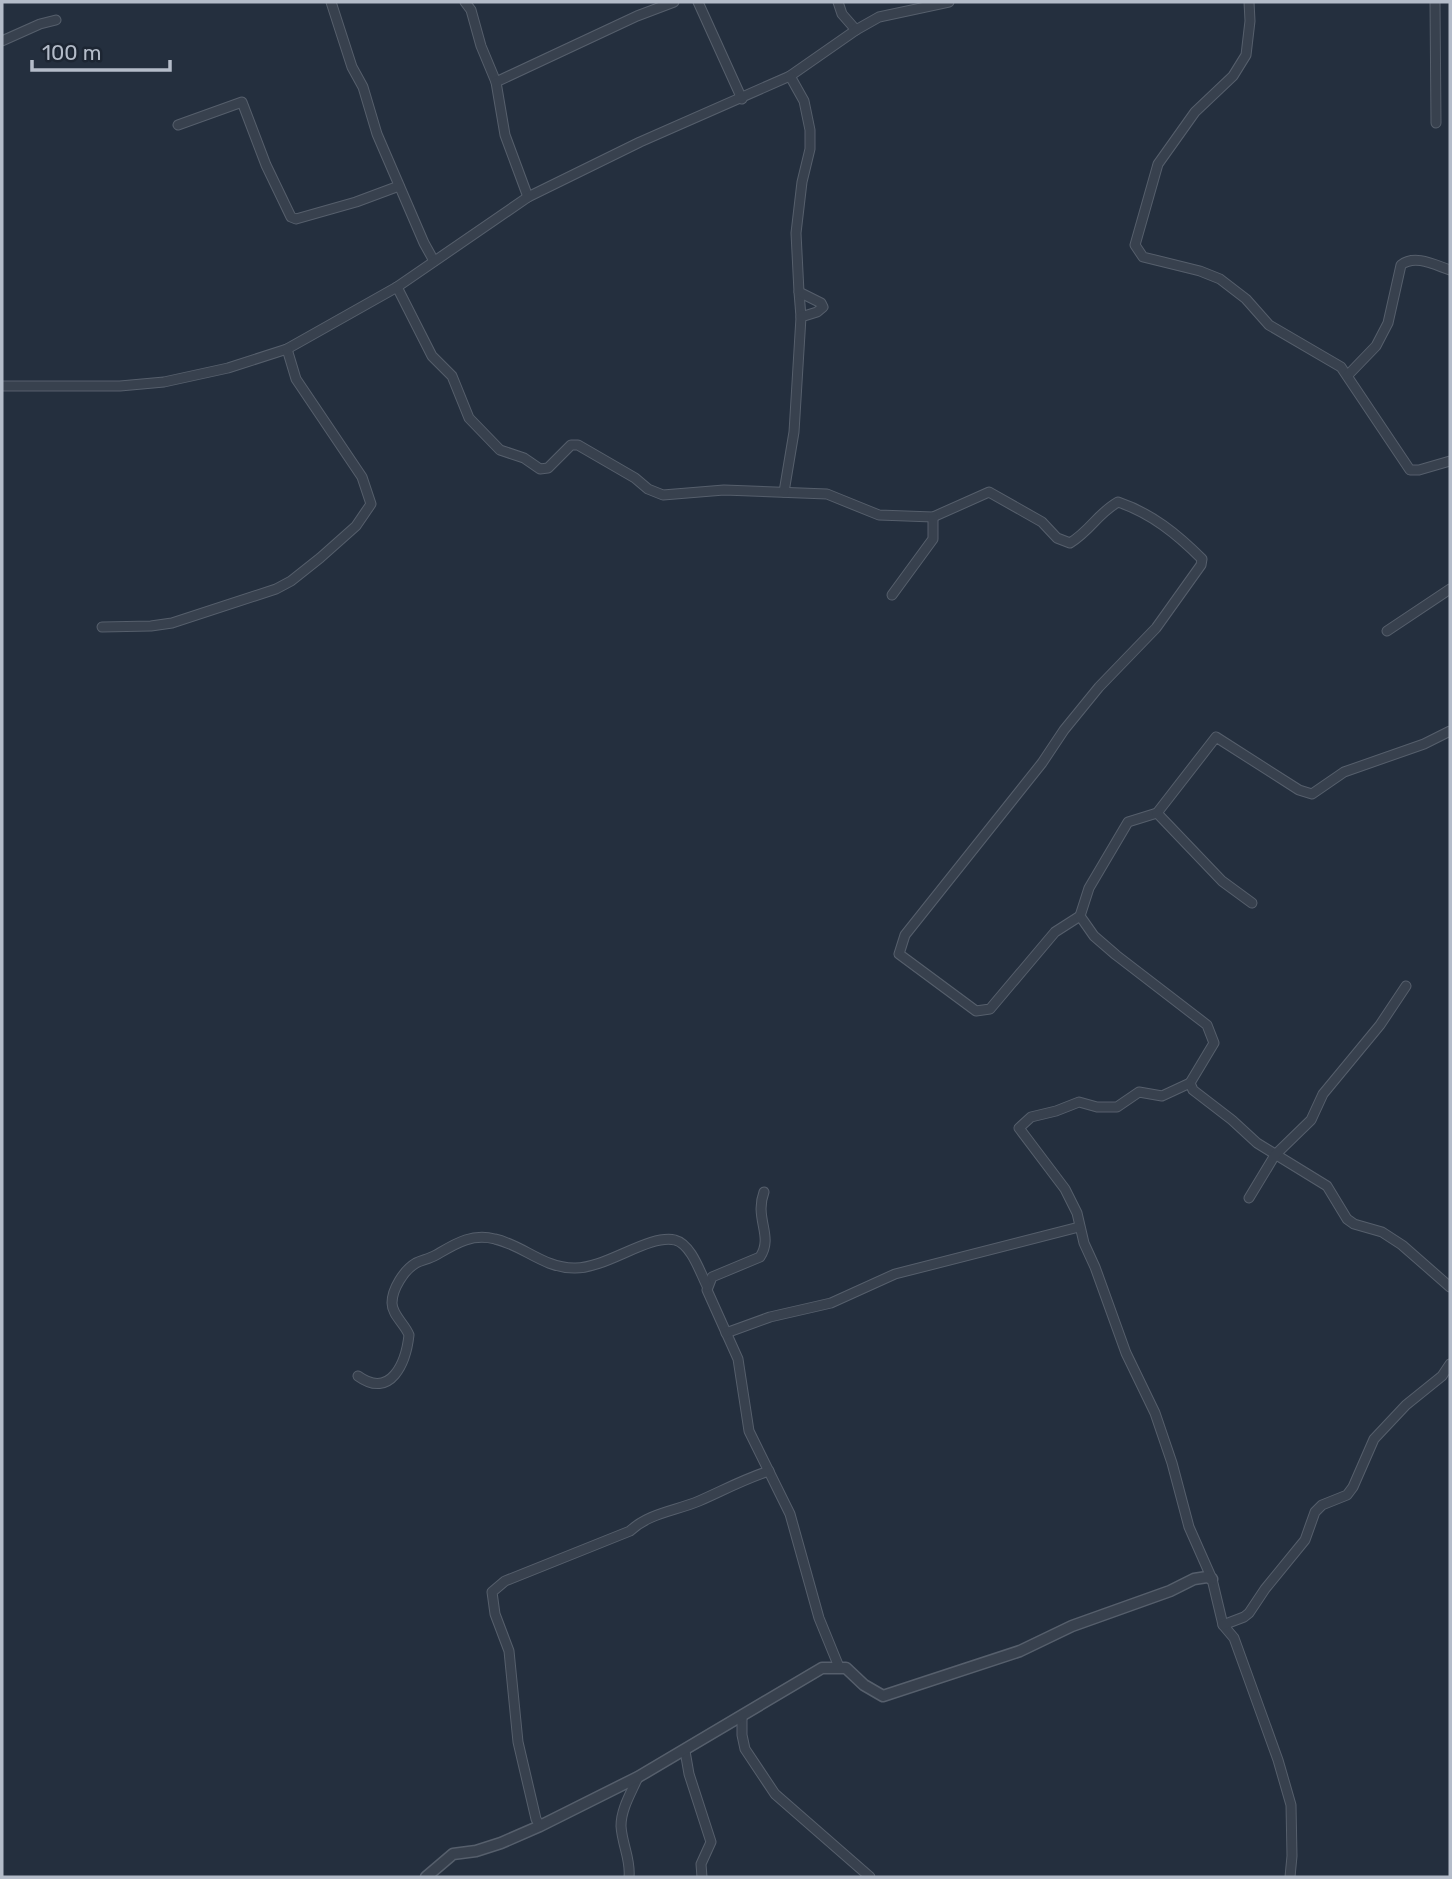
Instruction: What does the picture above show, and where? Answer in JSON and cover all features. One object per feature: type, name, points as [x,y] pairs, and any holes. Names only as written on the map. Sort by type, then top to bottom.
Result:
[{"type":"street","points":[[331,2],[352,67],[363,87],[373,124],[434,261]]},
{"type":"street","points":[[465,2],[471,10],[481,46],[496,82],[505,135],[528,197]]},
{"type":"street","points":[[496,82],[637,16],[674,2]]},
{"type":"street","points":[[698,2],[742,99]]},
{"type":"street","points":[[838,2],[842,14],[856,30]]},
{"type":"street","points":[[2,386],[120,386],[164,382],[228,368],[286,349],[334,325],[397,287],[528,197],[640,142],[790,76],[879,17],[948,2]]},
{"type":"street","points":[[1249,2],[1246,54],[1233,76],[1195,112],[1158,164],[1135,246],[1143,257],[1200,271],[1220,279],[1246,299],[1269,325],[1327,356],[1341,367],[1410,470],[1450,461]]},
{"type":"street","points":[[1435,2],[1436,123]]},
{"type":"street","points":[[2,41],[56,20]]},
{"type":"street","points":[[784,492],[794,432],[801,317],[796,233],[803,171],[810,149],[810,130],[804,100],[790,76]]},
{"type":"street","points":[[178,125],[242,103],[291,217],[296,219],[345,206],[399,186]]},
{"type":"street","points":[[1348,375],[1376,346],[1388,323],[1401,265],[1410,259],[1450,270]]},
{"type":"street","points":[[397,287],[432,356],[452,376],[469,418],[500,450],[524,458],[540,469],[548,468],[571,444],[578,445],[635,478],[648,489],[663,495],[703,491],[827,494],[879,515],[933,517],[989,492],[1042,523],[1057,538],[1070,543],[1086,532],[1102,511],[1118,502],[1138,509],[1169,529],[1202,559],[1201,565],[1156,628],[1090,698],[1042,763],[905,935],[899,954],[976,1011],[990,1009],[1055,932],[1080,916],[1088,888],[1128,822],[1157,813],[1216,737],[1299,789],[1312,794],[1344,772],[1424,744],[1450,731]]},
{"type":"street","points":[[799,292],[821,303],[823,307],[801,317]]},
{"type":"street","points":[[102,627],[172,623],[276,589],[306,570],[356,526],[365,514],[371,504],[362,477],[296,379],[286,349]]},
{"type":"street","points":[[892,595],[933,538],[933,517]]},
{"type":"street","points":[[1387,631],[1450,589]]},
{"type":"street","points":[[1157,813],[1223,881],[1252,903]]},
{"type":"street","points":[[1080,916],[1094,936],[1115,955],[1207,1025],[1214,1043],[1190,1083],[1162,1096],[1139,1092],[1117,1107],[1097,1107],[1083,1101],[1031,1116],[1023,1121],[1019,1128],[1065,1189],[1077,1213],[1079,1227],[1135,1374],[1155,1413],[1189,1527],[1212,1579],[1223,1625],[1234,1638],[1278,1760],[1291,1805],[1290,1877]]},
{"type":"street","points":[[1249,1198],[1275,1155],[1311,1120],[1323,1094],[1380,1024],[1406,986]]},
{"type":"street","points":[[1190,1083],[1211,1106],[1275,1155],[1327,1186],[1347,1219],[1354,1224],[1382,1232],[1402,1245],[1450,1287]]},
{"type":"street","points":[[764,1192],[760,1203],[761,1220],[767,1239],[760,1257],[712,1277],[707,1290],[738,1359],[749,1431],[790,1514],[819,1618],[839,1667]]},
{"type":"street","points":[[726,1334],[770,1317],[831,1303],[895,1274],[1079,1227]]},
{"type":"street","points":[[358,1376],[366,1382],[381,1383],[388,1382],[394,1376],[409,1335],[393,1309],[395,1291],[406,1272],[416,1263],[433,1257],[462,1239],[497,1239],[552,1265],[576,1269],[607,1261],[655,1241],[677,1240],[687,1247],[708,1286]]},
{"type":"street","points":[[1223,1625],[1249,1613],[1305,1540],[1315,1512],[1322,1505],[1347,1494],[1353,1487],[1374,1439],[1406,1405],[1441,1376],[1450,1364]]},
{"type":"street","points":[[541,1826],[536,1819],[518,1742],[509,1651],[495,1614],[492,1592],[505,1581],[630,1531],[656,1514],[697,1502],[740,1481],[769,1471]]},
{"type":"street","points":[[426,1877],[453,1854],[476,1851],[541,1826],[638,1777],[822,1668],[839,1667],[851,1671],[864,1685],[883,1696],[1020,1651],[1072,1626],[1170,1591],[1194,1579],[1212,1579]]},
{"type":"street","points":[[742,1716],[745,1749],[775,1794],[870,1877]]},
{"type":"street","points":[[685,1751],[689,1774],[711,1839],[701,1864],[702,1877]]},
{"type":"street","points":[[629,1877],[630,1868],[621,1827],[623,1811],[638,1777]]}]
